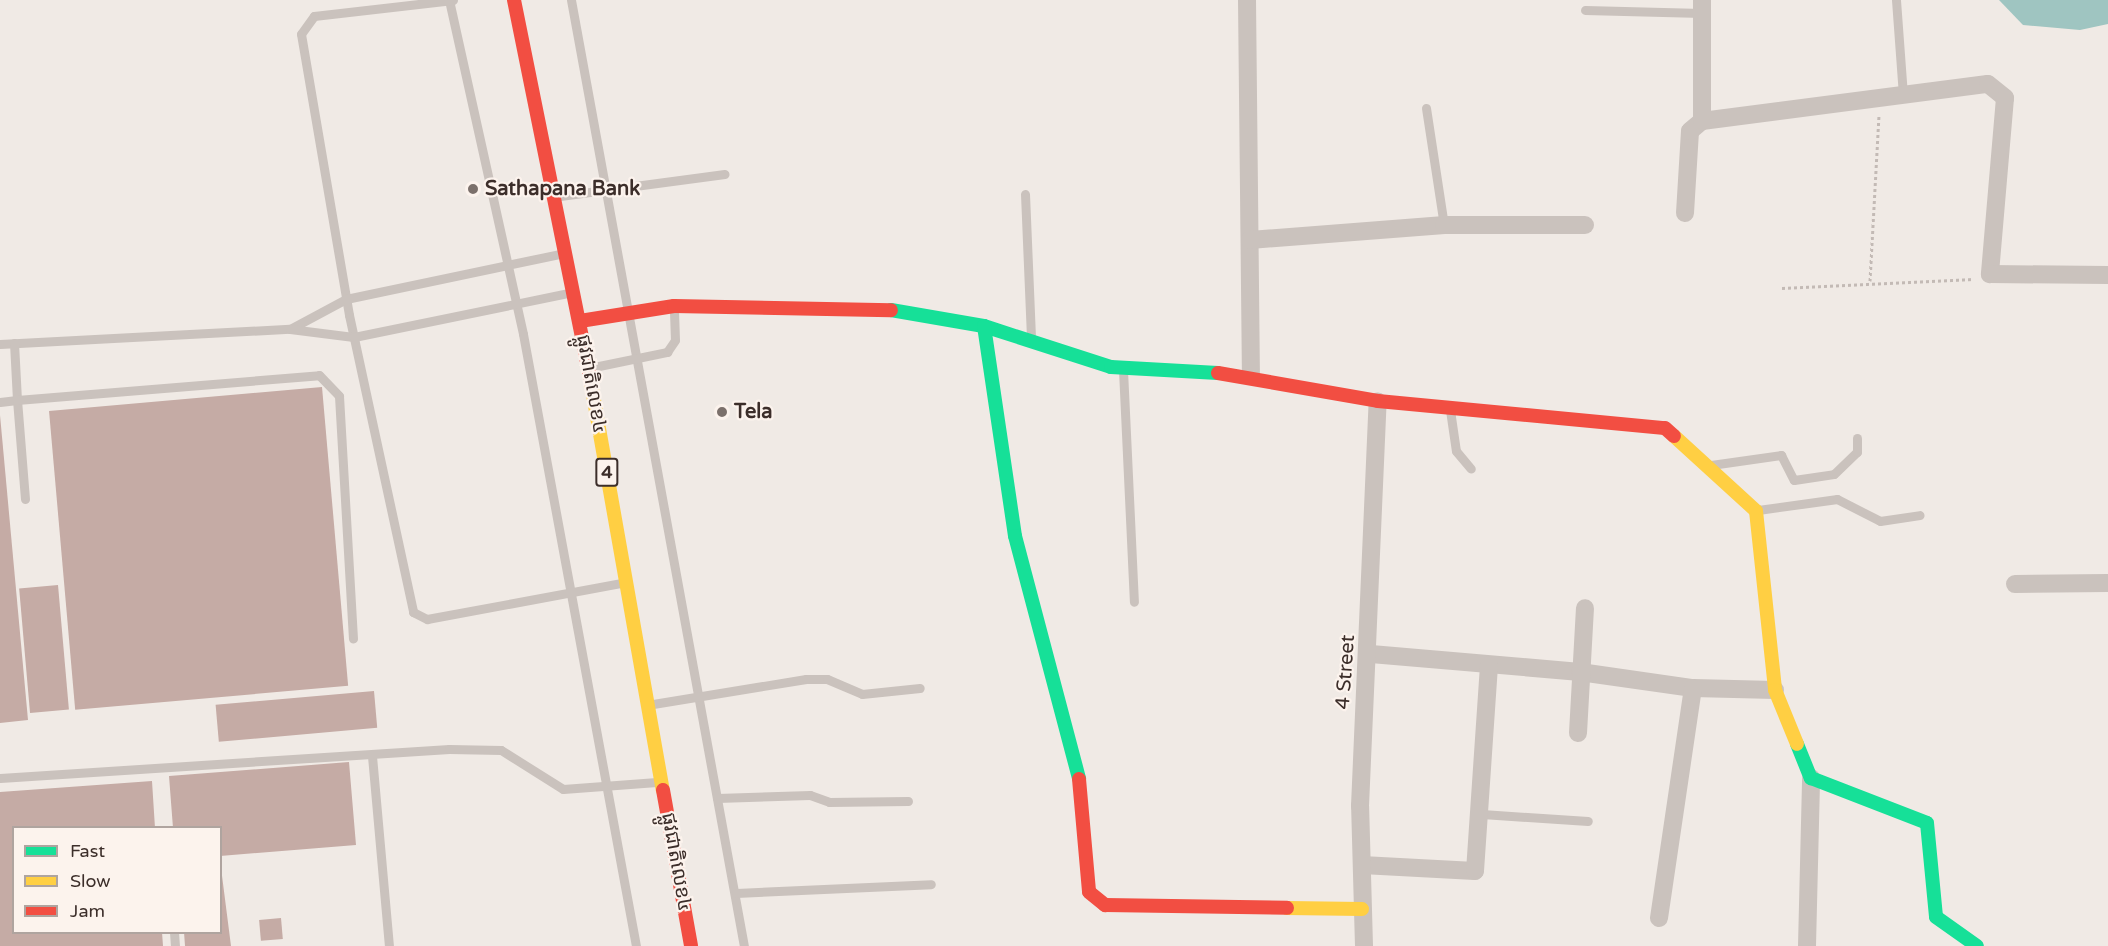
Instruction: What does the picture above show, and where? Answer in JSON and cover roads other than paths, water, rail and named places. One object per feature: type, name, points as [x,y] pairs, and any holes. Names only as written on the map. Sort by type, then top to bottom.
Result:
[{"type":"main road","name":"ផ្លូវជាតិលេខ៤","points":[[514,0],[574,292],[691,946]]},
{"type":"main road","points":[[579,321],[629,309],[674,306],[878,308],[984,326],[1031,344],[1123,367],[1251,375],[1378,401],[1450,405],[1665,428],[1681,437],[1706,466],[1756,511],[1775,690],[1811,778],[1927,823],[1936,917],[1977,946]]},
{"type":"main road","points":[[984,326],[1015,536],[1077,755],[1089,892],[1106,905],[1362,909]]},
{"type":"street","points":[[1247,0],[1251,375]]},
{"type":"street","points":[[1702,6],[1702,121]]},
{"type":"street","points":[[1685,213],[1690,132],[1702,121],[1988,84],[2005,98],[1990,274],[2108,275]]},
{"type":"street","points":[[1250,240],[1444,225],[1585,225]]},
{"type":"street","name":"4 Street","points":[[1364,946],[1360,806],[1371,654],[1378,401]]},
{"type":"street","points":[[2015,584],[2108,583]]},
{"type":"street","points":[[1578,734],[1585,608]]},
{"type":"street","points":[[1371,654],[1580,672],[1693,688],[1775,690]]},
{"type":"street","points":[[1362,865],[1468,874],[1478,865],[1489,665]]},
{"type":"street","points":[[1659,918],[1693,688]]},
{"type":"street","points":[[1807,946],[1811,778]]},
{"type":"lane","points":[[626,582],[571,593],[417,618],[346,299],[301,34],[304,24],[314,16],[450,0],[516,305],[571,593],[608,790],[636,946]]},
{"type":"lane","points":[[571,0],[608,189],[744,946]]},
{"type":"lane","points":[[1896,0],[1903,95]]},
{"type":"lane","points":[[1586,10],[1702,6]]},
{"type":"lane","points":[[1426,108],[1444,225]]},
{"type":"lane","points":[[554,197],[725,174]]},
{"type":"lane","points":[[1025,195],[1031,344]]},
{"type":"lane","points":[[290,329],[346,299],[566,253]]},
{"type":"lane","points":[[0,344],[290,329],[354,337],[574,292]]},
{"type":"lane","points":[[588,368],[667,352],[675,340],[674,306]]},
{"type":"lane","points":[[14,343],[25,498]]},
{"type":"lane","points":[[1123,367],[1134,602]]},
{"type":"lane","points":[[0,402],[319,375],[330,381],[339,396],[353,639]]},
{"type":"lane","points":[[1450,405],[1456,451],[1471,469]]},
{"type":"lane","points":[[1706,466],[1781,455],[1794,480],[1834,474],[1857,452],[1857,438]]},
{"type":"lane","points":[[1756,511],[1837,499],[1880,520],[1920,515]]},
{"type":"lane","points":[[648,705],[806,679],[827,679],[862,694],[920,688]]},
{"type":"lane","points":[[0,778],[501,750],[563,789],[608,790],[662,782]]},
{"type":"lane","points":[[372,756],[388,946]]},
{"type":"lane","points":[[717,798],[810,795],[829,802],[908,801]]},
{"type":"lane","points":[[1482,814],[1588,822]]},
{"type":"lane","points":[[736,893],[931,884]]},
{"type":"water","points":[[1999,0],[2108,0],[2108,24],[2080,30],[2023,25]]},
{"type":"place","name":"Sathapana Bank","points":[[473,189]]},
{"type":"place","name":"Tela","points":[[722,412]]}]
